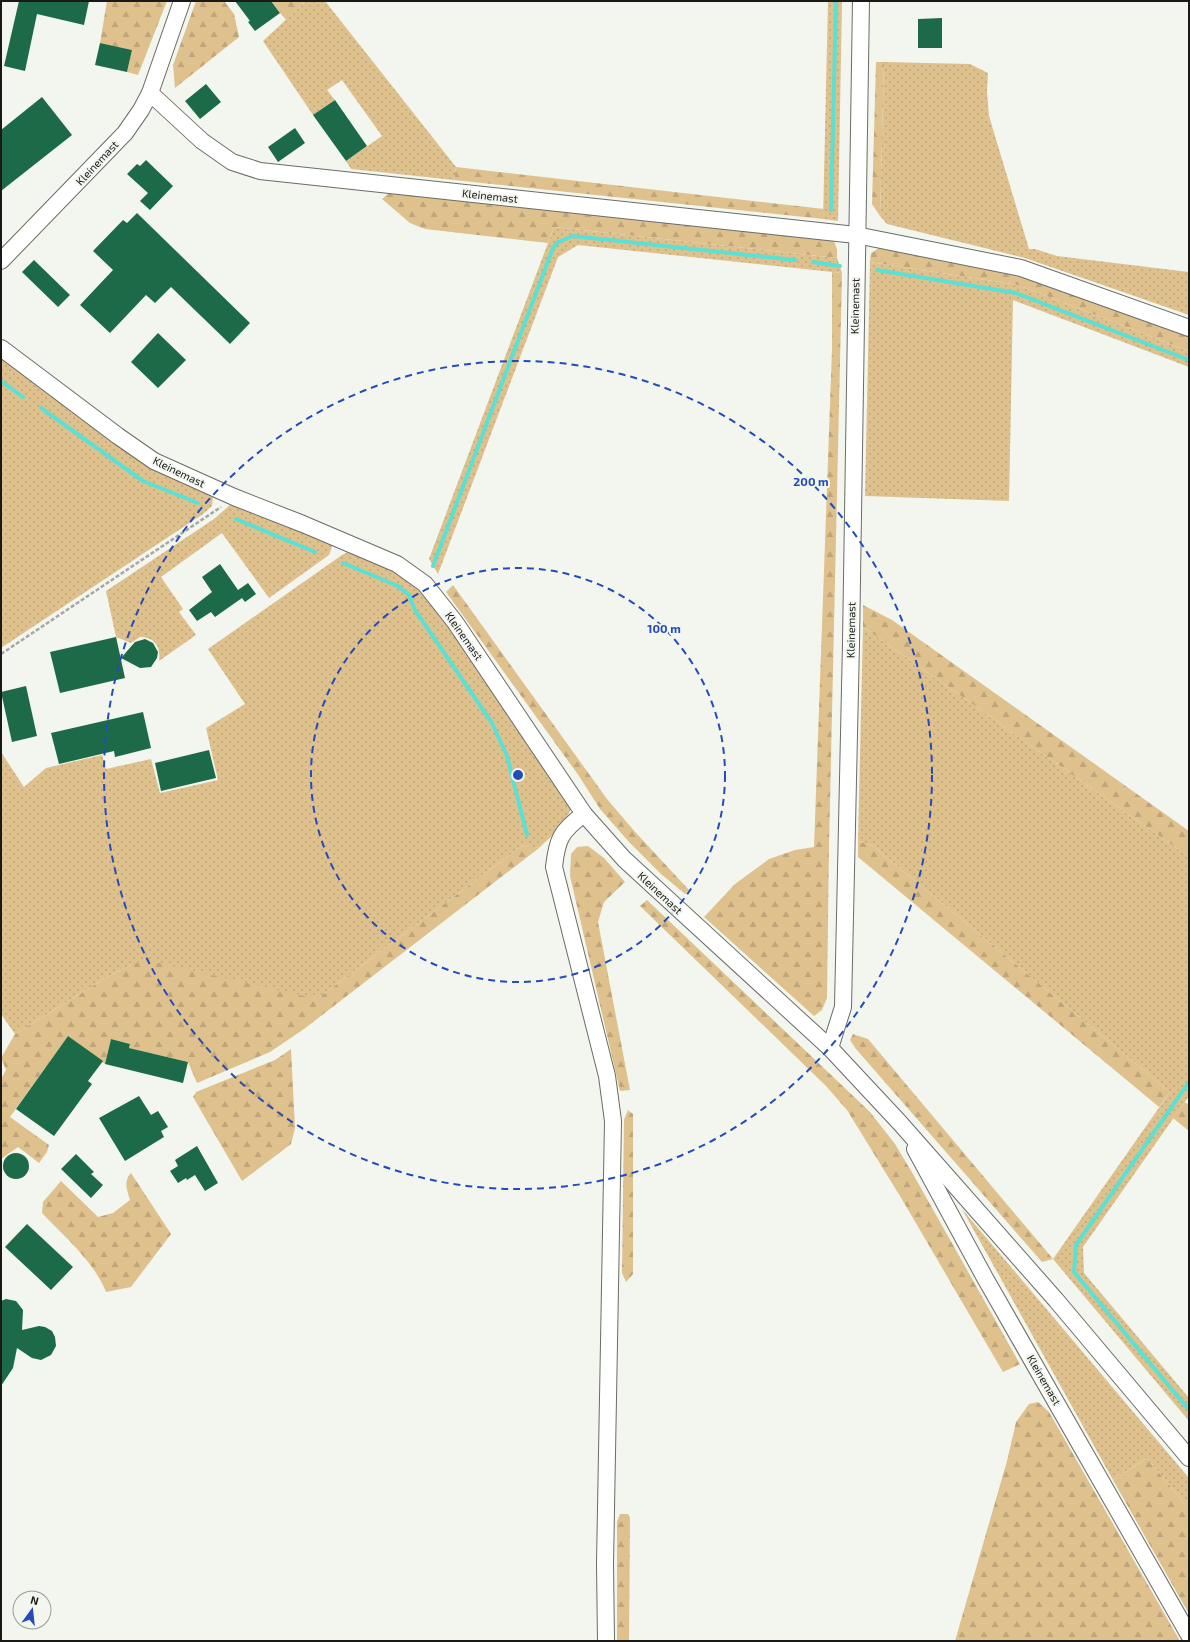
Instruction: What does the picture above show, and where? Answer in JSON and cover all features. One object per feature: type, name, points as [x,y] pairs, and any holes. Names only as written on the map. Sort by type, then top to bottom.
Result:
[{"type":"street","name":"Kleinemast","points":[[1,261],[125,133],[141,110],[150,93],[182,1]]},
{"type":"street","name":"Kleinemast","points":[[830,1048],[843,1008],[851,643],[856,235],[861,1]]},
{"type":"street","name":"Kleinemast","points":[[150,93],[202,141],[220,154],[232,162],[260,171],[856,235],[1021,268],[1189,328]]},
{"type":"street","name":"Kleinemast","points":[[1,348],[118,436],[154,461],[234,497],[303,524],[397,564],[425,584],[455,622],[584,814],[624,859],[830,1048],[900,1123],[1056,1300],[1189,1458]]},
{"type":"street","points":[[584,814],[569,825],[558,841],[554,867],[607,1076],[613,1121],[606,1548],[606,1641]]},
{"type":"street","name":"Kleinemast","points":[[900,1123],[985,1278],[1189,1635]]},
{"type":"path","points":[[1,654],[234,497]]},
{"type":"green space","points":[[107,1],[167,1],[138,75],[127,72],[132,50],[100,43]]},
{"type":"green space","points":[[196,1],[224,1],[234,14],[239,37],[175,88],[173,65]]},
{"type":"green space","points":[[271,1],[306,1],[286,20]]},
{"type":"green space","points":[[306,1],[325,1],[456,167],[454,180],[351,169],[346,161],[382,136],[342,80],[327,90],[335,100],[313,115],[263,41]]},
{"type":"green space","points":[[828,1],[842,1],[838,221],[823,219]]},
{"type":"green space","points":[[876,62],[884,62],[880,216],[872,204]]},
{"type":"green space","points":[[884,62],[970,64],[988,73],[987,91],[989,116],[1029,249],[1035,249],[1057,256],[1189,272],[1189,315],[1025,258],[887,224],[880,216]]},
{"type":"green space","points":[[456,167],[824,209],[823,219],[454,180]]},
{"type":"green space","points":[[389,193],[834,241],[837,249],[837,258],[554,227],[548,243],[425,229],[410,223],[382,199]]},
{"type":"green space","points":[[554,227],[837,258],[842,273],[578,245],[558,257],[438,574],[429,559]]},
{"type":"green space","points":[[879,248],[1019,274],[1189,334],[1189,351],[1018,285],[870,262],[871,253]]},
{"type":"green space","points":[[870,262],[1018,285],[1189,351],[1189,367],[1013,300],[1009,501],[865,496]]},
{"type":"green space","points":[[832,272],[842,273],[827,998],[822,1010],[814,1016],[704,917],[735,884],[769,859],[795,850],[814,847],[832,349]]},
{"type":"green space","points":[[1,354],[211,491],[213,497],[212,506],[203,514],[1,648]]},
{"type":"green space","points":[[231,504],[331,543],[332,547],[329,555],[269,598],[222,533],[161,577],[183,609],[179,612],[196,635],[159,661],[158,647],[150,639],[140,637],[131,643],[116,637],[106,591],[214,519]]},
{"type":"green space","points":[[356,551],[392,566],[430,597],[571,808],[566,820],[539,848],[523,845],[317,999],[131,965],[104,979],[15,1034],[1,1014],[1,752],[24,787],[46,768],[102,755],[106,769],[151,759],[160,793],[218,780],[206,728],[245,704],[208,649],[342,555],[348,552]]},
{"type":"green space","points":[[453,585],[607,799],[636,833],[689,890],[685,894],[661,874],[629,842],[600,809],[579,776],[446,592]]},
{"type":"green space","points":[[863,605],[892,620],[1189,831],[1189,857],[863,627]]},
{"type":"green space","points":[[863,627],[1189,857],[1189,1096],[1083,1247],[1084,1273],[1189,1398],[1189,1421],[1053,1259],[1170,1092],[873,846],[858,841]]},
{"type":"green space","points":[[858,841],[873,846],[1170,1092],[1159,1107],[858,857]]},
{"type":"green space","points":[[523,845],[539,848],[304,1029],[270,1052],[197,1083],[188,1062],[129,1048],[130,1044],[111,1039],[105,1064],[68,1036],[10,1117],[49,1145],[47,1152],[39,1163],[18,1147],[1,1159],[1,1079],[6,1070],[1,1058],[15,1034],[104,979],[131,965],[146,960],[317,999]]},
{"type":"green space","points":[[588,846],[604,858],[625,882],[604,902],[598,922],[630,1090],[620,1091],[570,876],[571,854],[577,847]]},
{"type":"green space","points":[[647,900],[870,1112],[895,1144],[913,1174],[1020,1364],[1003,1372],[903,1201],[847,1110],[826,1086],[640,906]]},
{"type":"green space","points":[[853,1034],[868,1039],[1053,1259],[1042,1262],[856,1049],[850,1040]]},
{"type":"green space","points":[[291,1049],[295,1128],[291,1144],[242,1181],[193,1097],[196,1092],[275,1060]]},
{"type":"green space","points":[[1185,1102],[1189,1105],[1189,1131],[1173,1118]]},
{"type":"green space","points":[[628,1110],[633,1114],[633,1274],[626,1282],[622,1273],[624,1120]]},
{"type":"green space","points":[[131,1173],[171,1234],[131,1287],[106,1292],[101,1281],[87,1260],[42,1213],[43,1202],[61,1181],[98,1217],[113,1213],[130,1200],[126,1182]]},
{"type":"green space","points":[[962,1209],[1189,1478],[1189,1509],[1147,1458],[1113,1480]]},
{"type":"green space","points":[[1038,1402],[1049,1412],[1180,1641],[955,1641],[1007,1461],[1016,1422],[1029,1404]]},
{"type":"green space","points":[[1147,1458],[1189,1509],[1189,1614],[1113,1480]]},
{"type":"green space","points":[[620,1514],[628,1514],[630,1518],[629,1641],[617,1641],[617,1522]]},
{"type":"building","points":[[19,1],[89,1],[84,25],[37,14],[25,71],[4,66]]},
{"type":"building","points":[[235,1],[271,1],[280,13],[255,31],[248,22],[250,21]]},
{"type":"building","points":[[942,18],[942,48],[918,48],[918,19]]},
{"type":"building","points":[[100,43],[132,50],[127,72],[95,65]]},
{"type":"building","points":[[206,84],[221,102],[200,119],[185,101]]},
{"type":"building","points":[[42,97],[72,135],[1,191],[1,130]]},
{"type":"building","points":[[335,100],[367,146],[346,161],[313,115]]},
{"type":"building","points":[[295,128],[305,143],[278,162],[268,147]]},
{"type":"building","points":[[146,160],[173,186],[150,210],[140,201],[148,193],[127,174],[137,164],[140,166]]},
{"type":"building","points":[[137,213],[250,323],[230,344],[171,287],[155,303],[146,295],[110,333],[80,305],[113,270],[93,251],[123,220],[127,223]]},
{"type":"building","points":[[34,260],[70,295],[58,307],[22,272]]},
{"type":"building","points":[[158,333],[186,360],[158,388],[131,362]]},
{"type":"building","points":[[220,564],[238,590],[248,583],[256,594],[245,602],[242,598],[215,617],[211,612],[197,621],[189,610],[212,592],[202,577]]},
{"type":"building","points":[[116,637],[125,678],[60,693],[50,652]]},
{"type":"building","points":[[145,639],[153,643],[158,652],[157,658],[151,667],[140,668],[121,658],[135,642]]},
{"type":"building","points":[[26,686],[37,736],[12,742],[1,692]]},
{"type":"building","points":[[143,712],[151,748],[115,757],[114,751],[59,764],[51,733]]},
{"type":"building","points":[[209,750],[216,778],[161,791],[155,763]]},
{"type":"building","points":[[68,1036],[103,1061],[88,1081],[92,1084],[54,1136],[16,1109]]},
{"type":"building","points":[[111,1039],[130,1044],[129,1048],[188,1062],[183,1083],[105,1064]]},
{"type":"building","points":[[139,1096],[151,1115],[158,1111],[168,1127],[161,1131],[164,1137],[125,1161],[99,1118]]},
{"type":"building","points":[[197,1146],[218,1183],[205,1191],[195,1175],[178,1183],[170,1171],[178,1166],[175,1160]]},
{"type":"building","points":[[16,1153],[25,1157],[29,1166],[25,1175],[16,1179],[7,1175],[3,1166],[7,1157]]},
{"type":"building","points":[[76,1154],[94,1172],[91,1174],[103,1185],[91,1198],[61,1169]]},
{"type":"building","points":[[27,1224],[73,1267],[51,1290],[5,1247]]},
{"type":"building","points":[[6,1299],[16,1301],[23,1310],[22,1330],[39,1326],[45,1327],[52,1331],[55,1337],[56,1346],[51,1355],[41,1360],[32,1358],[17,1348],[13,1368],[1,1386],[1,1301]]},
{"type":"waterway","points":[[831,210],[836,1]]},
{"type":"waterway","points":[[433,566],[553,248],[558,242],[573,236],[795,260]]},
{"type":"waterway","points":[[813,262],[840,266]]},
{"type":"waterway","points":[[877,270],[1016,293],[1189,360]]},
{"type":"waterway","points":[[1,381],[23,397]]},
{"type":"waterway","points":[[41,408],[143,481],[198,503]]},
{"type":"waterway","points":[[236,519],[315,552]]},
{"type":"waterway","points":[[343,563],[398,586],[409,595],[415,610],[492,723],[507,756],[527,835]]},
{"type":"waterway","points":[[1189,1082],[1076,1245],[1074,1272],[1189,1410]]}]
